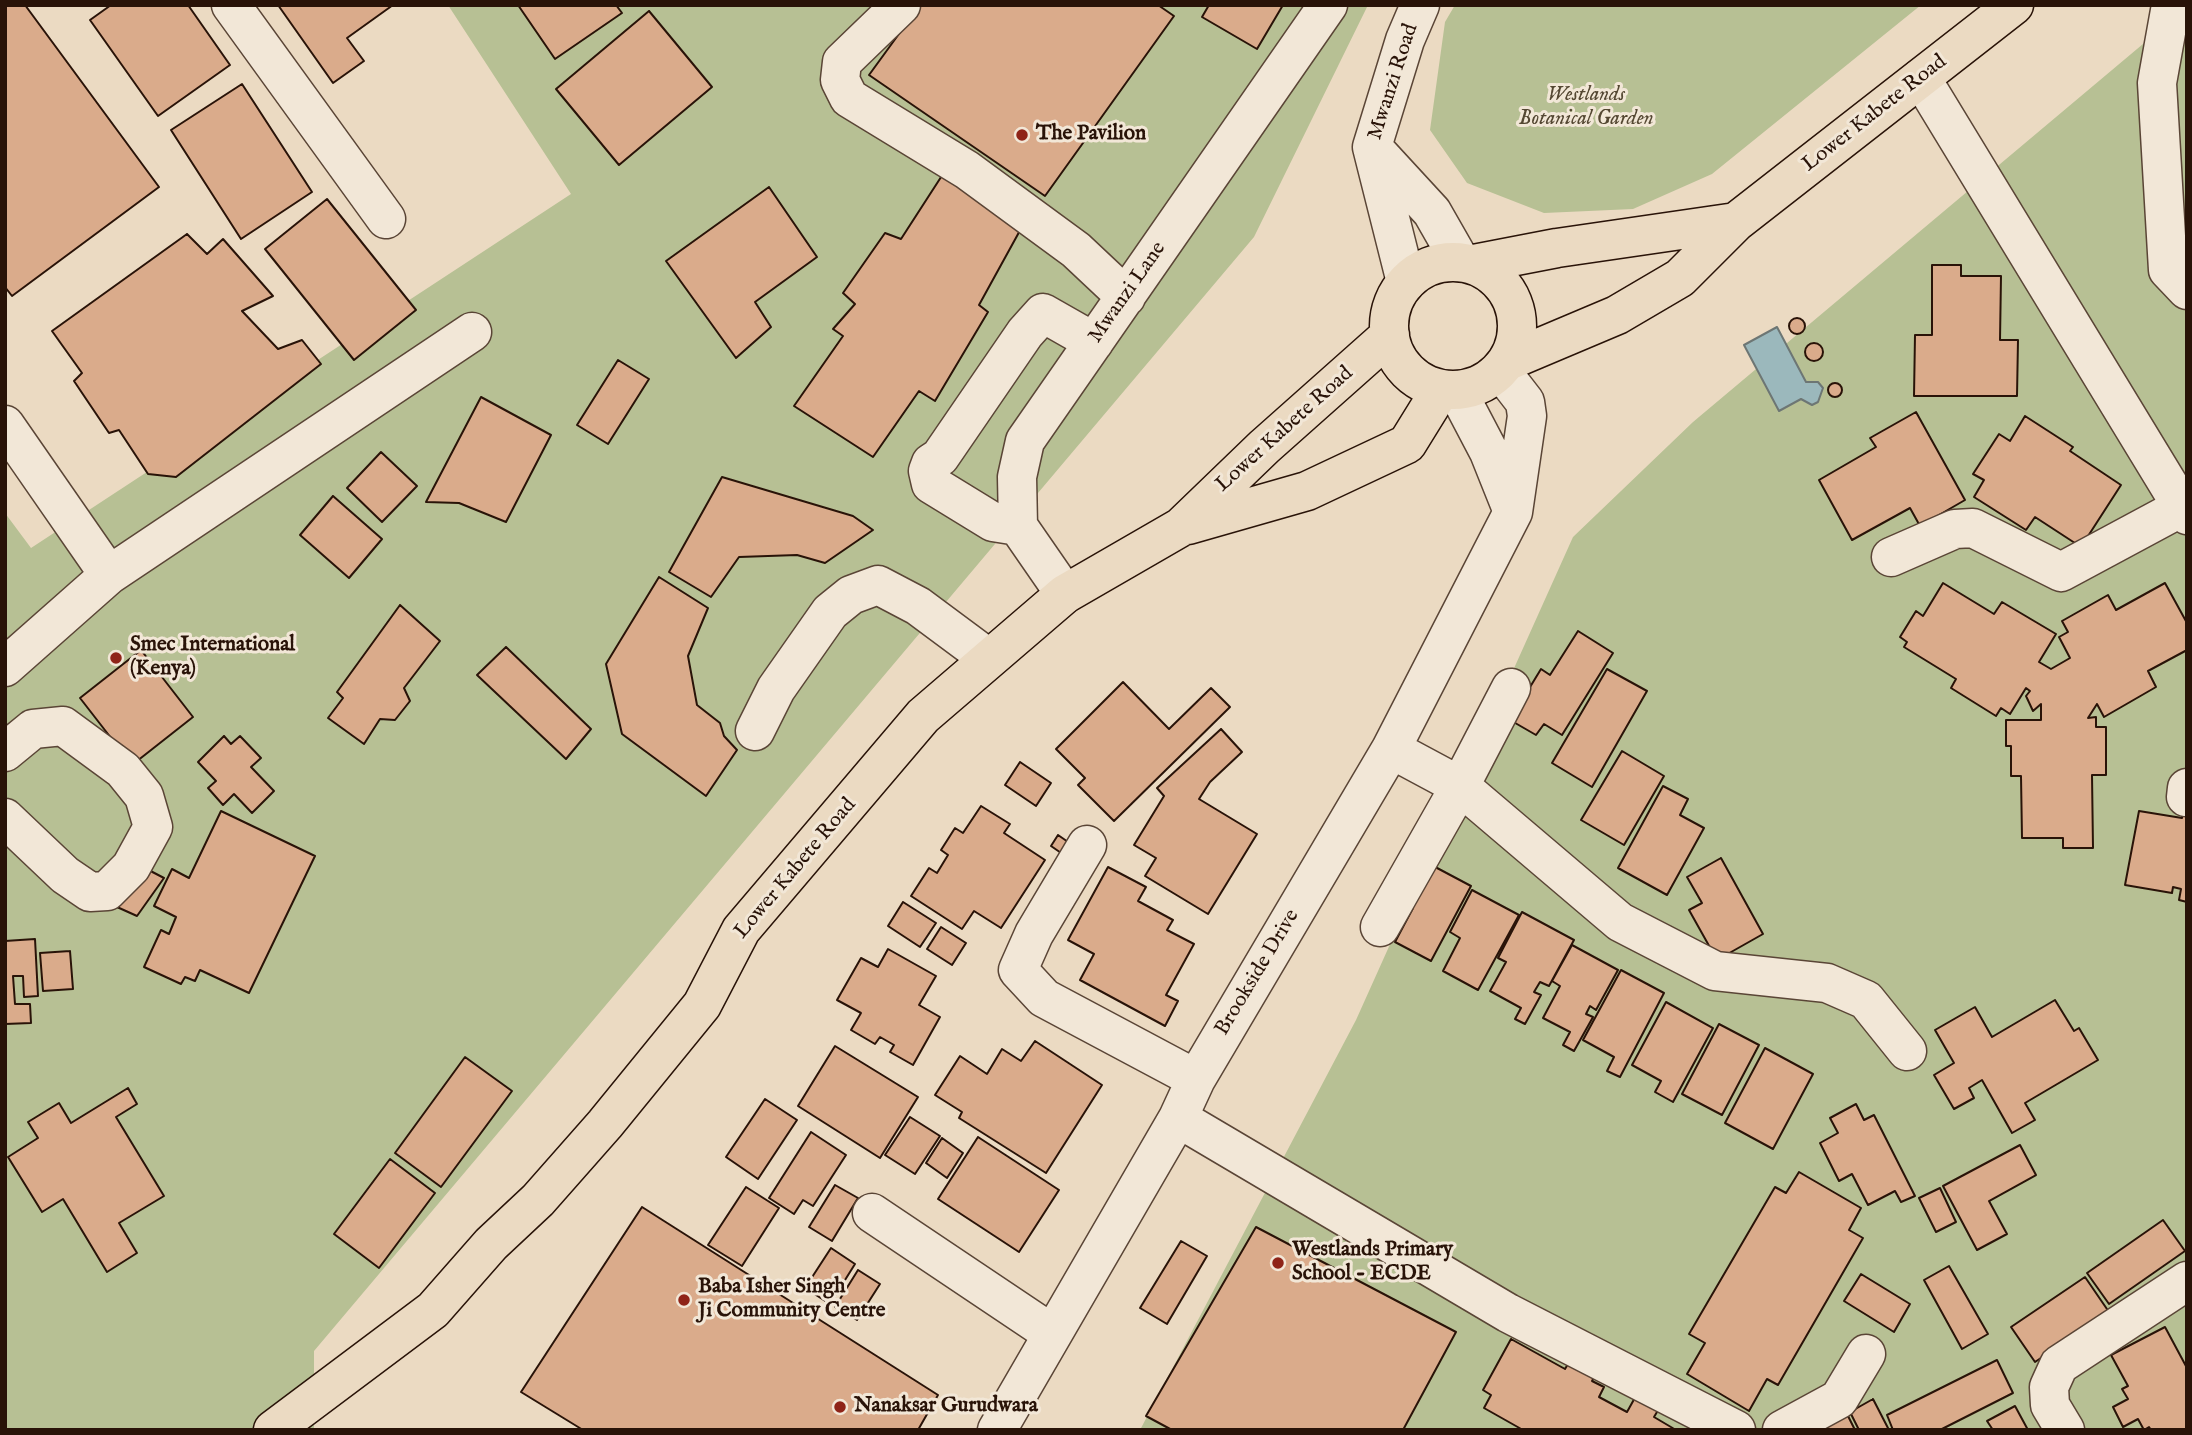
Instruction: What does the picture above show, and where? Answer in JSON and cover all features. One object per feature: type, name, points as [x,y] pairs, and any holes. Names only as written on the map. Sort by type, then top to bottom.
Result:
[{"type":"main road","name":"Lower Kabete Road","points":[[1504,366],[1617,315],[1680,278],[1736,222],[2014,5]]},
{"type":"main road","name":"Lower Kabete Road","points":[[1467,263],[1736,222]]},
{"type":"main road","points":[[1440,263],[1467,263],[1495,276],[1510,294],[1518,316],[1517,340],[1504,366],[1480,385],[1449,390],[1412,376],[1397,357],[1390,335],[1394,303],[1406,282],[1421,270],[1440,263]]},
{"type":"main road","name":"Lower Kabete Road","points":[[273,1430],[433,1310],[491,1244],[538,1200],[606,1124],[702,1005],[741,930],[923,716],[1065,594],[1181,527],[1264,447],[1390,335]]},
{"type":"main road","name":"Lower Kabete Road","points":[[1181,527],[1307,491],[1407,444],[1449,390]]},
{"type":"street","points":[[231,5],[386,219]]},
{"type":"street","points":[[901,5],[842,62],[840,80],[849,98],[967,170],[1076,250],[1126,297]]},
{"type":"street","name":"Mwanzi Lane","points":[[1018,526],[1017,477],[1025,441],[1328,5]]},
{"type":"street","name":"Mwanzi Road","points":[[1406,282],[1372,147],[1405,40],[1420,5]]},
{"type":"street","points":[[2171,5],[2157,83],[2168,270],[2187,290]]},
{"type":"street","points":[[1891,558],[1955,529],[1973,528],[2061,572],[2185,511],[1921,78]]},
{"type":"street","points":[[1372,147],[1432,212],[1467,263]]},
{"type":"street","points":[[1065,594],[1018,526],[993,522],[931,484],[928,471],[931,463],[940,457],[978,399],[1043,313],[1094,342]]},
{"type":"street","points":[[5,667],[109,575],[472,331]]},
{"type":"street","name":"Brookside Drive","points":[[997,1430],[1178,1118],[1196,1079],[1391,749],[1513,512],[1527,416],[1525,402],[1504,366]]},
{"type":"street","points":[[1449,390],[1489,452],[1513,512]]},
{"type":"street","points":[[5,425],[109,575]]},
{"type":"street","points":[[755,731],[776,689],[830,612],[851,595],[878,585],[918,606],[988,658]]},
{"type":"street","points":[[1380,927],[1460,786],[1511,688]]},
{"type":"street","points":[[5,752],[33,729],[63,726],[123,770],[144,796],[153,827],[131,866],[107,891],[90,892],[65,875],[5,818]]},
{"type":"street","points":[[1391,749],[1460,786],[1620,922],[1715,971],[1826,983],[1866,1000],[1907,1051]]},
{"type":"street","points":[[2186,797],[2187,788]]},
{"type":"street","points":[[1087,845],[1034,934],[1018,970],[1044,998],[1196,1079]]},
{"type":"street","points":[[1178,1118],[1508,1313],[1735,1430]]},
{"type":"street","points":[[872,1213],[1051,1334]]},
{"type":"street","points":[[2066,1430],[2050,1405],[2049,1387],[2059,1365],[2187,1281]]},
{"type":"street","points":[[1782,1430],[1839,1399],[1866,1354]]},
{"type":"green space","points":[[448,5],[1368,5],[1254,237],[314,1351],[314,1430],[5,1430],[5,513],[31,548],[571,194]]},
{"type":"green space","name":"Westlands Botanical Garden","points":[[1455,5],[1921,5],[1712,174],[1633,209],[1544,213],[1467,183],[1430,130],[1445,22]]},
{"type":"green space","points":[[2187,7],[2187,1430],[1140,1430],[1356,1020],[1573,537],[1693,422]]},
{"type":"water","points":[[1777,327],[1806,382],[1818,382],[1823,388],[1818,402],[1812,405],[1801,399],[1779,411],[1744,345]]},
{"type":"building","points":[[5,5],[25,5],[159,187],[12,296],[5,287]]},
{"type":"building","points":[[111,5],[188,5],[230,65],[158,116],[90,20]]},
{"type":"building","points":[[278,5],[393,5],[347,38],[364,61],[333,83]]},
{"type":"building","points":[[518,5],[616,5],[622,13],[555,59]]},
{"type":"building","name":"The Pavilion","points":[[920,5],[1158,5],[1174,16],[1045,196],[869,75]]},
{"type":"building","points":[[1209,5],[1283,5],[1257,49],[1202,17]]},
{"type":"building","points":[[649,11],[712,87],[619,165],[556,89]]},
{"type":"building","points":[[242,84],[312,192],[241,239],[171,130]]},
{"type":"building","points":[[943,174],[1023,225],[979,305],[988,312],[935,401],[919,391],[873,457],[794,406],[843,336],[833,329],[855,304],[843,293],[885,233],[901,239]]},
{"type":"building","points":[[769,187],[817,257],[755,302],[771,327],[736,358],[666,261]]},
{"type":"building","points":[[327,199],[416,310],[354,360],[265,249]]},
{"type":"building","points":[[187,234],[207,254],[223,239],[273,296],[242,311],[278,349],[302,340],[321,364],[176,477],[148,474],[119,430],[109,433],[74,381],[82,373],[52,331]]},
{"type":"building","points":[[1932,265],[1961,265],[1961,276],[2001,276],[2000,340],[2018,340],[2017,396],[1914,396],[1915,335],[1932,335]]},
{"type":"building","points":[[1797,318],[1803,320],[1803,332],[1797,334],[1791,332],[1789,326],[1791,320]]},
{"type":"building","points":[[1814,343],[1820,346],[1823,352],[1820,358],[1814,361],[1808,358],[1805,352],[1808,346]]},
{"type":"building","points":[[618,360],[649,379],[608,444],[577,425]]},
{"type":"building","points":[[1832,383],[1838,383],[1842,390],[1838,397],[1832,397],[1828,393],[1828,387]]},
{"type":"building","points":[[481,397],[551,435],[506,522],[459,503],[426,502]]},
{"type":"building","points":[[1916,412],[1965,500],[1920,526],[1910,508],[1852,540],[1819,480],[1876,447],[1870,438]]},
{"type":"building","points":[[2025,416],[2073,447],[2070,451],[2121,485],[2081,547],[2035,517],[2026,530],[1974,497],[1984,480],[1973,474],[1999,434],[2010,441]]},
{"type":"building","points":[[381,452],[417,486],[382,522],[347,488]]},
{"type":"building","points":[[722,477],[853,516],[873,530],[825,563],[797,555],[739,557],[711,597],[669,572]]},
{"type":"building","points":[[333,496],[382,539],[349,578],[300,535]]},
{"type":"building","points":[[659,577],[708,608],[688,656],[697,705],[720,723],[724,736],[737,750],[706,796],[622,734],[606,664]]},
{"type":"building","points":[[1943,583],[1994,614],[2002,602],[2056,634],[2039,662],[2051,669],[2070,658],[2059,637],[2068,632],[2062,621],[2108,595],[2116,610],[2165,583],[2187,623],[2187,650],[2148,671],[2156,687],[2104,717],[2097,704],[2088,718],[2096,717],[2096,727],[2106,727],[2106,775],[2092,775],[2093,848],[2063,848],[2063,838],[2022,838],[2021,776],[2011,776],[2011,746],[2006,746],[2006,720],[2041,720],[2041,704],[2033,711],[2026,696],[2030,691],[2026,688],[2010,714],[2001,708],[1996,716],[1951,688],[1956,679],[1904,647],[1907,642],[1900,637],[1916,611],[1923,616]]},
{"type":"building","points":[[400,605],[440,641],[404,688],[410,701],[395,720],[380,719],[364,744],[328,718],[343,698],[337,692]]},
{"type":"building","points":[[1578,631],[1613,653],[1562,735],[1544,724],[1536,735],[1510,720],[1541,669],[1550,675]]},
{"type":"building","points":[[506,647],[591,729],[566,759],[477,675]]},
{"type":"building","points":[[141,650],[193,717],[132,765],[80,698]]},
{"type":"building","points":[[1607,669],[1647,691],[1592,787],[1552,763]]},
{"type":"building","points":[[1123,682],[1169,729],[1211,688],[1230,707],[1114,821],[1078,785],[1085,778],[1056,749]]},
{"type":"building","points":[[1221,729],[1242,752],[1210,782],[1199,799],[1257,834],[1208,914],[1145,876],[1156,858],[1134,845],[1164,796],[1157,788]]},
{"type":"building","points":[[224,736],[231,744],[240,736],[261,758],[251,767],[274,791],[252,813],[234,794],[223,805],[208,788],[216,781],[198,762]]},
{"type":"building","points":[[1622,751],[1664,776],[1624,845],[1581,820]]},
{"type":"building","points":[[1020,762],[1051,783],[1036,806],[1005,785]]},
{"type":"building","points":[[1663,786],[1688,799],[1680,815],[1704,828],[1667,895],[1618,868]]},
{"type":"building","points":[[981,806],[1010,824],[1004,833],[1045,860],[1001,928],[974,911],[962,929],[911,896],[929,868],[937,873],[948,855],[941,850],[955,828],[963,833]]},
{"type":"building","points":[[2184,807],[2187,808],[2187,902],[2179,900],[2181,889],[2173,887],[2172,893],[2125,885],[2139,811],[2182,818]]},
{"type":"building","points":[[221,811],[315,856],[249,993],[200,970],[195,981],[185,977],[181,984],[144,967],[161,930],[169,934],[176,917],[154,906],[172,869],[189,878]]},
{"type":"building","points":[[1058,835],[1071,844],[1064,855],[1051,846]]},
{"type":"building","points":[[1721,858],[1763,934],[1717,960],[1689,910],[1702,903],[1687,877]]},
{"type":"building","points":[[1422,860],[1471,886],[1431,961],[1395,942],[1413,908],[1400,902]]},
{"type":"building","points":[[139,865],[164,878],[137,916],[117,907]]},
{"type":"building","points":[[1108,867],[1146,887],[1138,901],[1173,920],[1167,930],[1194,944],[1166,995],[1178,1001],[1165,1026],[1080,980],[1094,954],[1068,940]]},
{"type":"building","points":[[1472,890],[1519,915],[1478,990],[1443,971],[1460,938],[1450,932]]},
{"type":"building","points":[[903,902],[936,923],[920,947],[888,926]]},
{"type":"building","points":[[1522,912],[1574,940],[1549,986],[1540,982],[1534,992],[1541,995],[1525,1024],[1515,1019],[1521,1008],[1490,991],[1506,962],[1498,958]]},
{"type":"building","points":[[941,927],[966,943],[952,965],[927,949]]},
{"type":"building","points":[[35,939],[38,996],[24,997],[23,976],[13,976],[15,1004],[30,1004],[31,1023],[5,1024],[5,941]]},
{"type":"building","points":[[1572,945],[1618,970],[1596,1010],[1590,1006],[1586,1014],[1593,1017],[1574,1051],[1563,1045],[1570,1032],[1543,1018],[1560,986],[1552,981]]},
{"type":"building","points":[[888,949],[936,976],[919,1005],[940,1017],[913,1065],[890,1052],[894,1045],[880,1037],[875,1044],[851,1030],[861,1013],[837,1000],[861,958],[878,967]]},
{"type":"building","points":[[70,951],[73,989],[43,991],[40,953]]},
{"type":"building","points":[[1621,970],[1664,993],[1620,1077],[1607,1071],[1614,1057],[1583,1040]]},
{"type":"building","points":[[2055,1000],[2074,1031],[2079,1028],[2098,1060],[2025,1103],[2035,1120],[2012,1133],[1982,1080],[1969,1088],[1974,1098],[1954,1109],[1934,1075],[1954,1063],[1935,1030],[1975,1007],[1992,1037]]},
{"type":"building","points":[[1666,1002],[1713,1028],[1673,1102],[1655,1092],[1661,1081],[1632,1065]]},
{"type":"building","points":[[1719,1024],[1759,1045],[1722,1115],[1682,1094]]},
{"type":"building","points":[[1035,1041],[1102,1085],[1046,1173],[959,1118],[962,1112],[935,1095],[960,1056],[987,1074],[1002,1049],[1021,1061]]},
{"type":"building","points":[[835,1046],[918,1097],[880,1158],[798,1106]]},
{"type":"building","points":[[1765,1048],[1813,1074],[1773,1149],[1725,1123]]},
{"type":"building","points":[[465,1057],[512,1091],[441,1187],[395,1153]]},
{"type":"building","points":[[128,1088],[137,1104],[116,1117],[164,1196],[119,1223],[137,1253],[107,1272],[63,1199],[42,1212],[8,1157],[38,1138],[28,1122],[59,1103],[71,1123]]},
{"type":"building","points":[[765,1099],[797,1120],[758,1179],[726,1157]]},
{"type":"building","points":[[1856,1104],[1864,1120],[1874,1115],[1915,1196],[1901,1202],[1895,1191],[1868,1205],[1852,1174],[1839,1181],[1820,1143],[1838,1133],[1830,1118]]},
{"type":"building","points":[[910,1117],[940,1136],[915,1174],[885,1155]]},
{"type":"building","points":[[811,1132],[846,1155],[813,1206],[803,1200],[794,1214],[769,1198]]},
{"type":"building","points":[[978,1137],[1059,1190],[1019,1252],[938,1199]]},
{"type":"building","points":[[942,1138],[963,1153],[947,1178],[926,1163]]},
{"type":"building","points":[[2020,1145],[2036,1175],[1989,1201],[2007,1234],[1977,1250],[1943,1186]]},
{"type":"building","points":[[390,1159],[435,1193],[379,1268],[334,1234]]},
{"type":"building","points":[[1799,1172],[1861,1208],[1849,1230],[1863,1238],[1778,1385],[1767,1379],[1749,1411],[1687,1374],[1705,1343],[1689,1334],[1775,1187],[1786,1193]]},
{"type":"building","points":[[835,1185],[858,1198],[832,1241],[809,1227]]},
{"type":"building","points":[[746,1187],[779,1208],[742,1266],[708,1245]]},
{"type":"building","points":[[1940,1188],[1956,1222],[1936,1232],[1919,1198]]},
{"type":"building","name":"Baba Isher Singh Ji Community Centre","points":[[642,1207],[938,1395],[918,1430],[583,1430],[521,1392]]},
{"type":"building","points":[[2163,1220],[2185,1251],[2109,1304],[2087,1273]]},
{"type":"building","points":[[1256,1227],[1456,1332],[1403,1430],[1172,1430],[1146,1416]]},
{"type":"building","points":[[1181,1241],[1207,1256],[1167,1324],[1140,1308]]},
{"type":"building","points":[[831,1248],[855,1264],[830,1304],[805,1288]]},
{"type":"building","points":[[1949,1266],[1988,1334],[1962,1349],[1924,1280]]},
{"type":"building","points":[[858,1270],[880,1284],[857,1320],[835,1307]]},
{"type":"building","points":[[1861,1274],[1910,1304],[1894,1332],[1844,1301]]},
{"type":"building","points":[[2085,1277],[2109,1312],[2035,1362],[2011,1327]]},
{"type":"building","points":[[2165,1327],[2187,1368],[2187,1430],[2151,1430],[2149,1427],[2144,1430],[2138,1419],[2123,1427],[2113,1407],[2128,1399],[2122,1389],[2128,1386],[2111,1355]]},
{"type":"building","points":[[1511,1339],[1565,1369],[1571,1359],[1597,1372],[1592,1381],[1604,1387],[1599,1397],[1627,1412],[1637,1394],[1660,1407],[1654,1417],[1676,1430],[1523,1430],[1484,1408],[1491,1395],[1483,1390]]},
{"type":"building","points":[[1997,1360],[2013,1393],[1940,1430],[1893,1430],[1887,1415]]},
{"type":"building","points":[[1873,1399],[1889,1430],[1859,1430],[1850,1412]]},
{"type":"building","points":[[2015,1406],[2028,1430],[1993,1430],[1987,1421]]},
{"type":"building","points":[[1847,1414],[1855,1430],[1819,1430]]},
{"type":"place","name":"The Pavilion","points":[[1022,135]]},
{"type":"place","name":"Smec International (Kenya)","points":[[116,658]]},
{"type":"place","name":"Westlands Primary School - ECDE","points":[[1278,1263]]},
{"type":"place","name":"Baba Isher Singh Ji Community Centre","points":[[684,1300]]},
{"type":"place","name":"Nanaksar Gurudwara","points":[[840,1407]]}]
